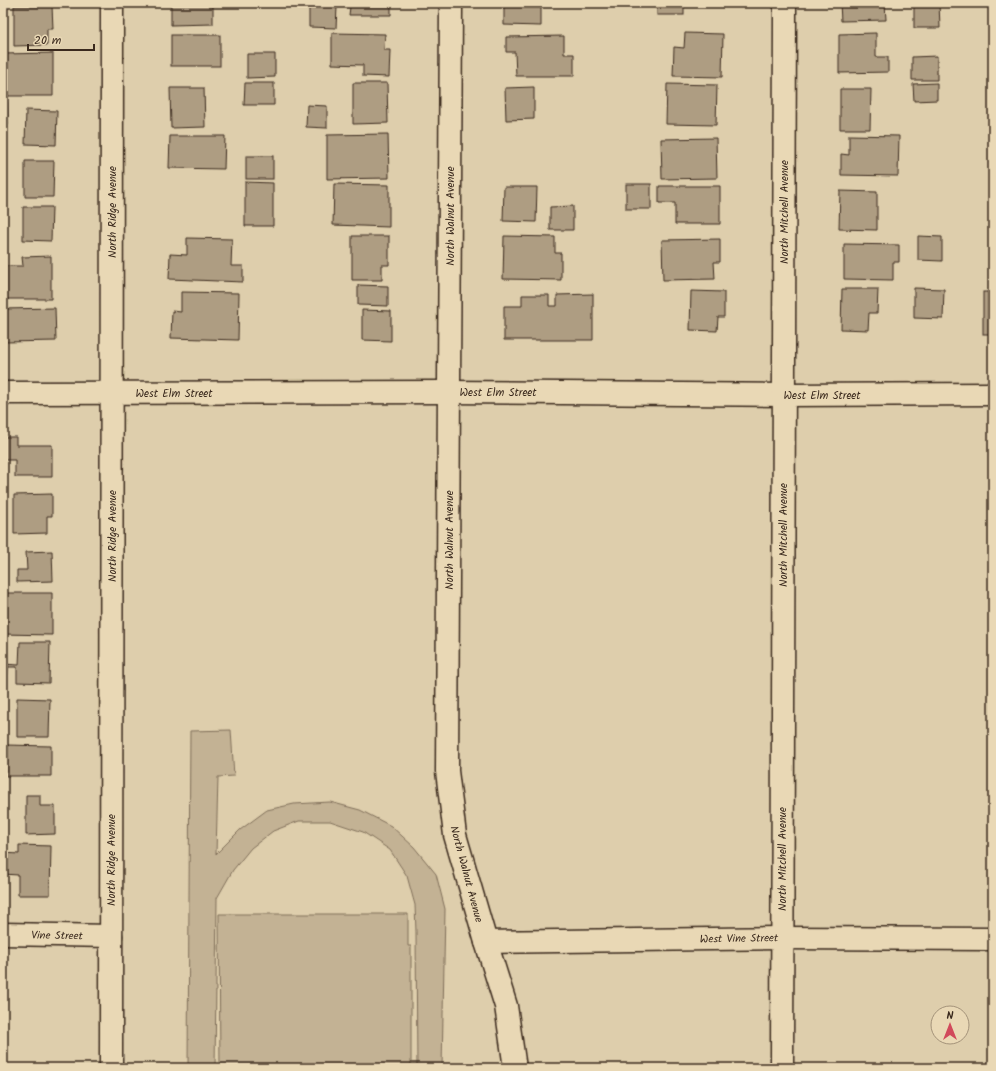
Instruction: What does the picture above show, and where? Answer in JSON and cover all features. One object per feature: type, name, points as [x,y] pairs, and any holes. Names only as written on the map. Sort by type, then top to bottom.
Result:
[{"type":"street","name":"North Ridge Avenue","points":[[111,1068],[112,3]]},
{"type":"street","name":"North Walnut Avenue","points":[[451,3],[447,771],[455,835],[506,1006],[515,1068]]},
{"type":"street","name":"North Mitchell Avenue","points":[[782,1068],[785,3]]},
{"type":"street","name":"West Elm Street","points":[[3,393],[112,394],[449,392],[784,395],[993,394]]},
{"type":"street","name":"Vine Street","points":[[3,934],[111,936]]},
{"type":"street","name":"West Vine Street","points":[[486,942],[782,938],[993,939]]},
{"type":"shaded area","points":[[231,730],[234,776],[218,777],[216,854],[240,830],[267,810],[294,804],[330,802],[360,810],[391,826],[414,847],[436,874],[445,909],[442,1068],[417,1068],[415,905],[407,876],[390,850],[363,832],[330,821],[299,821],[273,831],[251,848],[233,870],[217,898],[215,1068],[188,1068],[190,731]]},
{"type":"shaded area","points":[[219,914],[408,914],[408,946],[411,946],[411,1068],[220,1068]]},
{"type":"building","points":[[171,3],[213,3],[213,24],[171,25]]},
{"type":"building","points":[[309,3],[391,3],[391,15],[349,15],[350,7],[337,7],[336,28],[309,27]]},
{"type":"building","points":[[504,3],[541,3],[541,26],[504,25]]},
{"type":"building","points":[[657,3],[684,3],[684,15],[657,15]]},
{"type":"building","points":[[840,3],[885,3],[886,20],[841,21]]},
{"type":"building","points":[[914,3],[939,3],[940,28],[914,28]]},
{"type":"building","points":[[14,6],[52,6],[53,29],[47,29],[47,45],[14,46]]},
{"type":"building","points":[[332,33],[385,34],[384,50],[390,50],[389,77],[363,76],[363,65],[332,64]]},
{"type":"building","points":[[685,33],[723,34],[722,77],[673,76],[674,47],[684,48]]},
{"type":"building","points":[[876,33],[876,57],[888,57],[888,72],[839,73],[839,34]]},
{"type":"building","points":[[171,35],[220,35],[220,66],[171,66]]},
{"type":"building","points":[[564,36],[564,54],[574,54],[574,76],[516,76],[515,52],[506,52],[506,37]]},
{"type":"building","points":[[53,53],[53,96],[3,96],[3,54]]},
{"type":"building","points":[[247,54],[275,54],[275,77],[247,78]]},
{"type":"building","points":[[937,56],[937,80],[912,80],[912,57]]},
{"type":"building","points":[[245,83],[274,83],[274,105],[244,105]]},
{"type":"building","points":[[353,83],[387,83],[388,123],[353,124]]},
{"type":"building","points":[[937,83],[937,100],[914,101],[913,84]]},
{"type":"building","points":[[667,84],[717,85],[716,125],[666,124]]},
{"type":"building","points":[[534,87],[534,119],[506,120],[505,88]]},
{"type":"building","points":[[170,88],[204,88],[205,127],[171,128]]},
{"type":"building","points":[[840,89],[871,89],[870,129],[840,129]]},
{"type":"building","points":[[3,102],[7,102],[8,125],[3,125]]},
{"type":"building","points":[[307,105],[327,106],[327,128],[306,127]]},
{"type":"building","points":[[26,110],[57,111],[56,145],[25,144]]},
{"type":"building","points":[[388,134],[389,178],[327,179],[327,135]]},
{"type":"building","points":[[849,135],[899,136],[898,176],[841,175],[841,154],[849,155]]},
{"type":"building","points":[[170,136],[225,136],[224,169],[169,168]]},
{"type":"building","points":[[716,138],[717,178],[662,179],[661,139]]},
{"type":"building","points":[[246,156],[273,156],[273,179],[246,179]]},
{"type":"building","points":[[25,161],[54,161],[53,197],[25,197]]},
{"type":"building","points":[[245,182],[273,183],[273,226],[245,226]]},
{"type":"building","points":[[334,184],[389,185],[389,227],[333,225]]},
{"type":"building","points":[[626,184],[651,184],[651,209],[626,209]]},
{"type":"building","points":[[659,186],[720,186],[720,224],[675,224],[675,203],[659,203]]},
{"type":"building","points":[[504,187],[537,187],[536,222],[503,221]]},
{"type":"building","points":[[840,191],[877,192],[877,230],[839,229]]},
{"type":"building","points":[[573,206],[573,230],[550,230],[550,207]]},
{"type":"building","points":[[23,207],[52,207],[51,241],[23,240]]},
{"type":"building","points":[[352,236],[389,236],[389,265],[382,265],[382,280],[352,280]]},
{"type":"building","points":[[504,236],[555,237],[555,253],[561,253],[561,280],[503,279]]},
{"type":"building","points":[[918,236],[942,237],[942,261],[918,260]]},
{"type":"building","points":[[187,238],[232,239],[231,266],[243,266],[243,282],[169,279],[170,254],[187,255]]},
{"type":"building","points":[[720,239],[720,262],[714,262],[715,279],[663,280],[662,240]]},
{"type":"building","points":[[844,244],[899,245],[899,262],[893,262],[893,280],[844,279]]},
{"type":"building","points":[[51,256],[51,299],[3,299],[3,266],[23,266],[22,257]]},
{"type":"building","points":[[358,285],[388,286],[388,306],[358,305]]},
{"type":"building","points":[[914,288],[944,289],[943,319],[914,318]]},
{"type":"building","points":[[842,289],[878,289],[877,313],[869,313],[868,330],[841,329]]},
{"type":"building","points":[[691,291],[724,292],[724,317],[718,317],[717,331],[690,330]]},
{"type":"building","points":[[181,292],[239,293],[238,340],[171,338],[172,311],[181,312]]},
{"type":"building","points":[[983,292],[993,292],[993,334],[983,334]]},
{"type":"building","points":[[593,294],[593,340],[504,340],[504,306],[522,306],[522,295],[549,295],[549,306],[557,306],[557,295]]},
{"type":"building","points":[[55,308],[56,341],[5,342],[5,334],[3,334],[3,309]]},
{"type":"building","points":[[362,310],[391,311],[391,341],[362,340]]},
{"type":"building","points":[[3,437],[16,437],[16,445],[52,445],[52,477],[15,477],[15,460],[3,460]]},
{"type":"building","points":[[52,494],[52,516],[47,516],[47,533],[14,534],[14,495]]},
{"type":"building","points":[[52,551],[53,581],[17,582],[17,570],[27,570],[26,552]]},
{"type":"building","points":[[3,593],[52,593],[52,635],[3,634]]},
{"type":"building","points":[[20,642],[50,642],[49,683],[17,682],[17,667],[8,667],[7,683],[3,683],[3,664],[19,665]]},
{"type":"building","points":[[17,698],[50,699],[49,737],[17,737]]},
{"type":"building","points":[[6,745],[51,746],[51,776],[6,776]]},
{"type":"building","points":[[26,795],[40,795],[40,806],[55,806],[55,834],[26,835]]},
{"type":"building","points":[[19,845],[51,846],[50,895],[18,895],[18,875],[3,874],[3,853],[19,854]]}]
